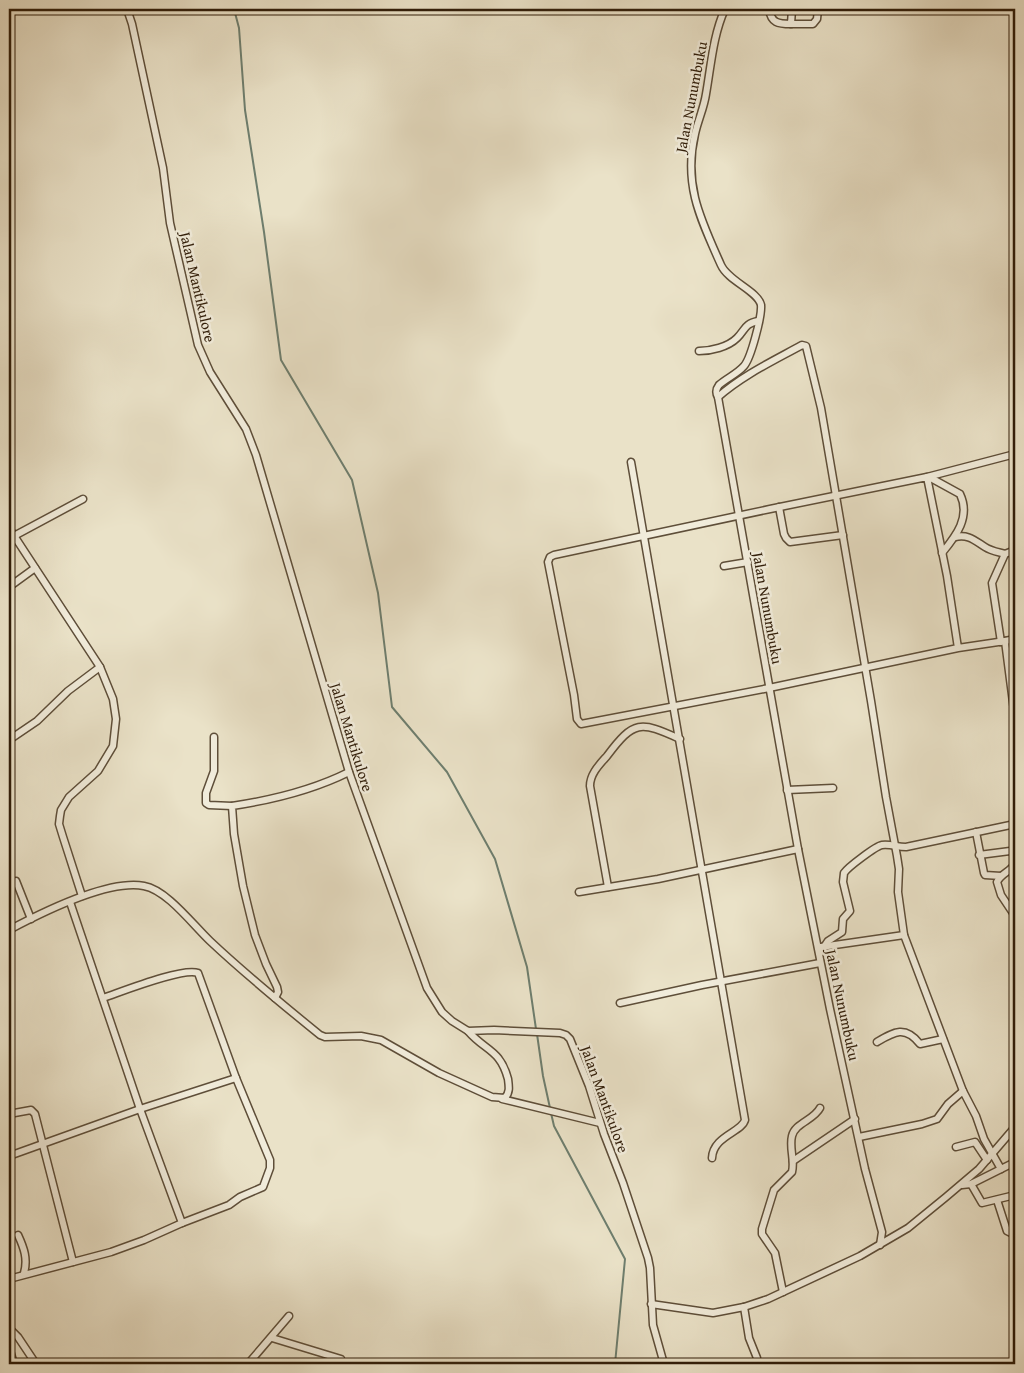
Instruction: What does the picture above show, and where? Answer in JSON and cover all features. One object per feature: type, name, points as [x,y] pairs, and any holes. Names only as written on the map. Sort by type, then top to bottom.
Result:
[{"type":"street","name":"Jalan Mantikulore","points":[[127,9],[155,130],[170,223],[198,346],[210,372],[246,430],[256,456],[349,772],[430,995],[442,1012],[468,1031],[560,1033],[566,1035],[570,1040],[589,1086],[600,1123],[648,1258],[653,1325],[664,1364]]},
{"type":"street","name":"Jalan Nunumbuku","points":[[725,9],[717,30],[706,98],[694,134],[691,167],[692,189],[702,223],[721,267],[729,277],[759,301],[761,306],[752,351],[744,366],[716,388],[716,393],[748,562],[798,849],[820,947],[820,963],[865,1169],[882,1232],[880,1245]]},
{"type":"street","points":[[769,9],[773,20],[792,24],[813,24],[817,20],[818,9]]},
{"type":"street","points":[[792,9],[792,24]]},
{"type":"street","points":[[698,351],[719,348],[730,343],[736,339],[748,324],[758,321]]},
{"type":"street","points":[[718,397],[732,385],[805,345],[821,408],[900,869],[898,892],[904,935],[963,1091],[976,1116],[984,1139],[1002,1169]]},
{"type":"street","points":[[1015,454],[928,477],[554,555],[550,557],[548,568],[574,694],[577,719],[582,724],[769,688],[865,666],[1015,639]]},
{"type":"street","points":[[631,462],[745,1120],[743,1125],[732,1131],[715,1147],[712,1151],[712,1158]]},
{"type":"street","points":[[928,477],[956,492],[962,498],[963,520],[954,537],[942,553]]},
{"type":"street","points":[[928,477],[958,648]]},
{"type":"street","points":[[14,536],[83,499]]},
{"type":"street","points":[[779,507],[784,534],[790,542],[843,535]]},
{"type":"street","points":[[9,528],[100,667],[113,699],[116,719],[113,746],[98,771],[69,797],[64,804],[60,816],[59,824],[82,896]]},
{"type":"street","points":[[954,537],[965,536],[972,538],[986,547],[1005,554],[1015,550]]},
{"type":"street","points":[[1005,554],[992,583],[1015,718]]},
{"type":"street","points":[[724,566],[748,562]]},
{"type":"street","points":[[13,584],[34,568]]},
{"type":"street","points":[[9,740],[37,721],[68,691],[100,667]]},
{"type":"street","points":[[608,887],[590,786],[591,777],[616,743],[628,732],[636,728],[652,726],[680,739]]},
{"type":"street","points":[[214,737],[214,771],[206,793],[206,803],[209,805],[232,806],[259,801],[295,792],[349,772]]},
{"type":"street","points":[[787,790],[833,788]]},
{"type":"street","points":[[232,806],[234,834],[247,904],[260,949],[277,987],[278,992],[275,998]]},
{"type":"street","points":[[820,947],[842,932],[843,920],[850,911],[843,882],[844,873],[877,846],[895,844],[906,847],[1015,824]]},
{"type":"street","points":[[976,832],[979,855],[985,875],[1015,873]]},
{"type":"street","points":[[579,892],[701,870],[798,849]]},
{"type":"street","points":[[979,855],[1015,853]]},
{"type":"street","points":[[1015,864],[1003,874],[998,882],[1001,895],[1015,916]]},
{"type":"street","points":[[16,881],[31,919]]},
{"type":"street","points":[[9,930],[82,896],[126,884],[146,886],[162,895],[210,942],[323,1037],[361,1036],[381,1040],[439,1073],[492,1097],[600,1123]]},
{"type":"street","points":[[70,902],[140,1109],[182,1223]]},
{"type":"street","points":[[820,947],[904,935]]},
{"type":"street","points":[[620,1003],[820,963]]},
{"type":"street","points":[[9,1279],[24,1273],[73,1262],[136,1243],[229,1205],[240,1197],[263,1187],[266,1182],[270,1160],[236,1078],[198,972],[191,971],[173,974],[103,998]]},
{"type":"street","points":[[468,1031],[477,1041],[496,1054],[504,1065],[509,1092],[505,1098],[501,1099]]},
{"type":"street","points":[[877,1042],[896,1032],[907,1033],[920,1044],[943,1039]]},
{"type":"street","points":[[9,1156],[140,1109],[236,1078]]},
{"type":"street","points":[[859,1137],[915,1126],[937,1119],[948,1104],[963,1091]]},
{"type":"street","points":[[783,1292],[775,1253],[762,1234],[762,1229],[774,1190],[793,1170],[791,1150],[793,1134],[816,1114],[820,1108]]},
{"type":"street","points":[[9,1114],[34,1111],[73,1262]]},
{"type":"street","points":[[793,1161],[855,1119]]},
{"type":"street","points":[[651,1304],[713,1314],[744,1307],[768,1299],[880,1245],[908,1228],[960,1185],[987,1160],[1015,1127]]},
{"type":"street","points":[[956,1147],[975,1142],[987,1160]]},
{"type":"street","points":[[960,1185],[971,1184],[1015,1162]]},
{"type":"street","points":[[971,1184],[982,1203],[1015,1195]]},
{"type":"street","points":[[997,1200],[1007,1231],[1011,1233]]},
{"type":"street","points":[[18,1235],[26,1254],[24,1273]]},
{"type":"street","points":[[744,1307],[749,1338],[757,1358]]},
{"type":"street","points":[[248,1364],[289,1316]]},
{"type":"street","points":[[9,1328],[18,1337],[36,1364]]},
{"type":"street","points":[[272,1338],[340,1359]]},
{"type":"street","points":[[9,1347],[14,1364]]},
{"type":"waterway","points":[[234,9],[239,28],[245,110],[281,360],[352,480],[378,593],[392,707],[447,772],[495,859],[527,967],[536,1029]]},
{"type":"waterway","points":[[537,1034],[550,1108]]},
{"type":"waterway","points":[[551,1113],[554,1126],[625,1259],[615,1364]]}]
